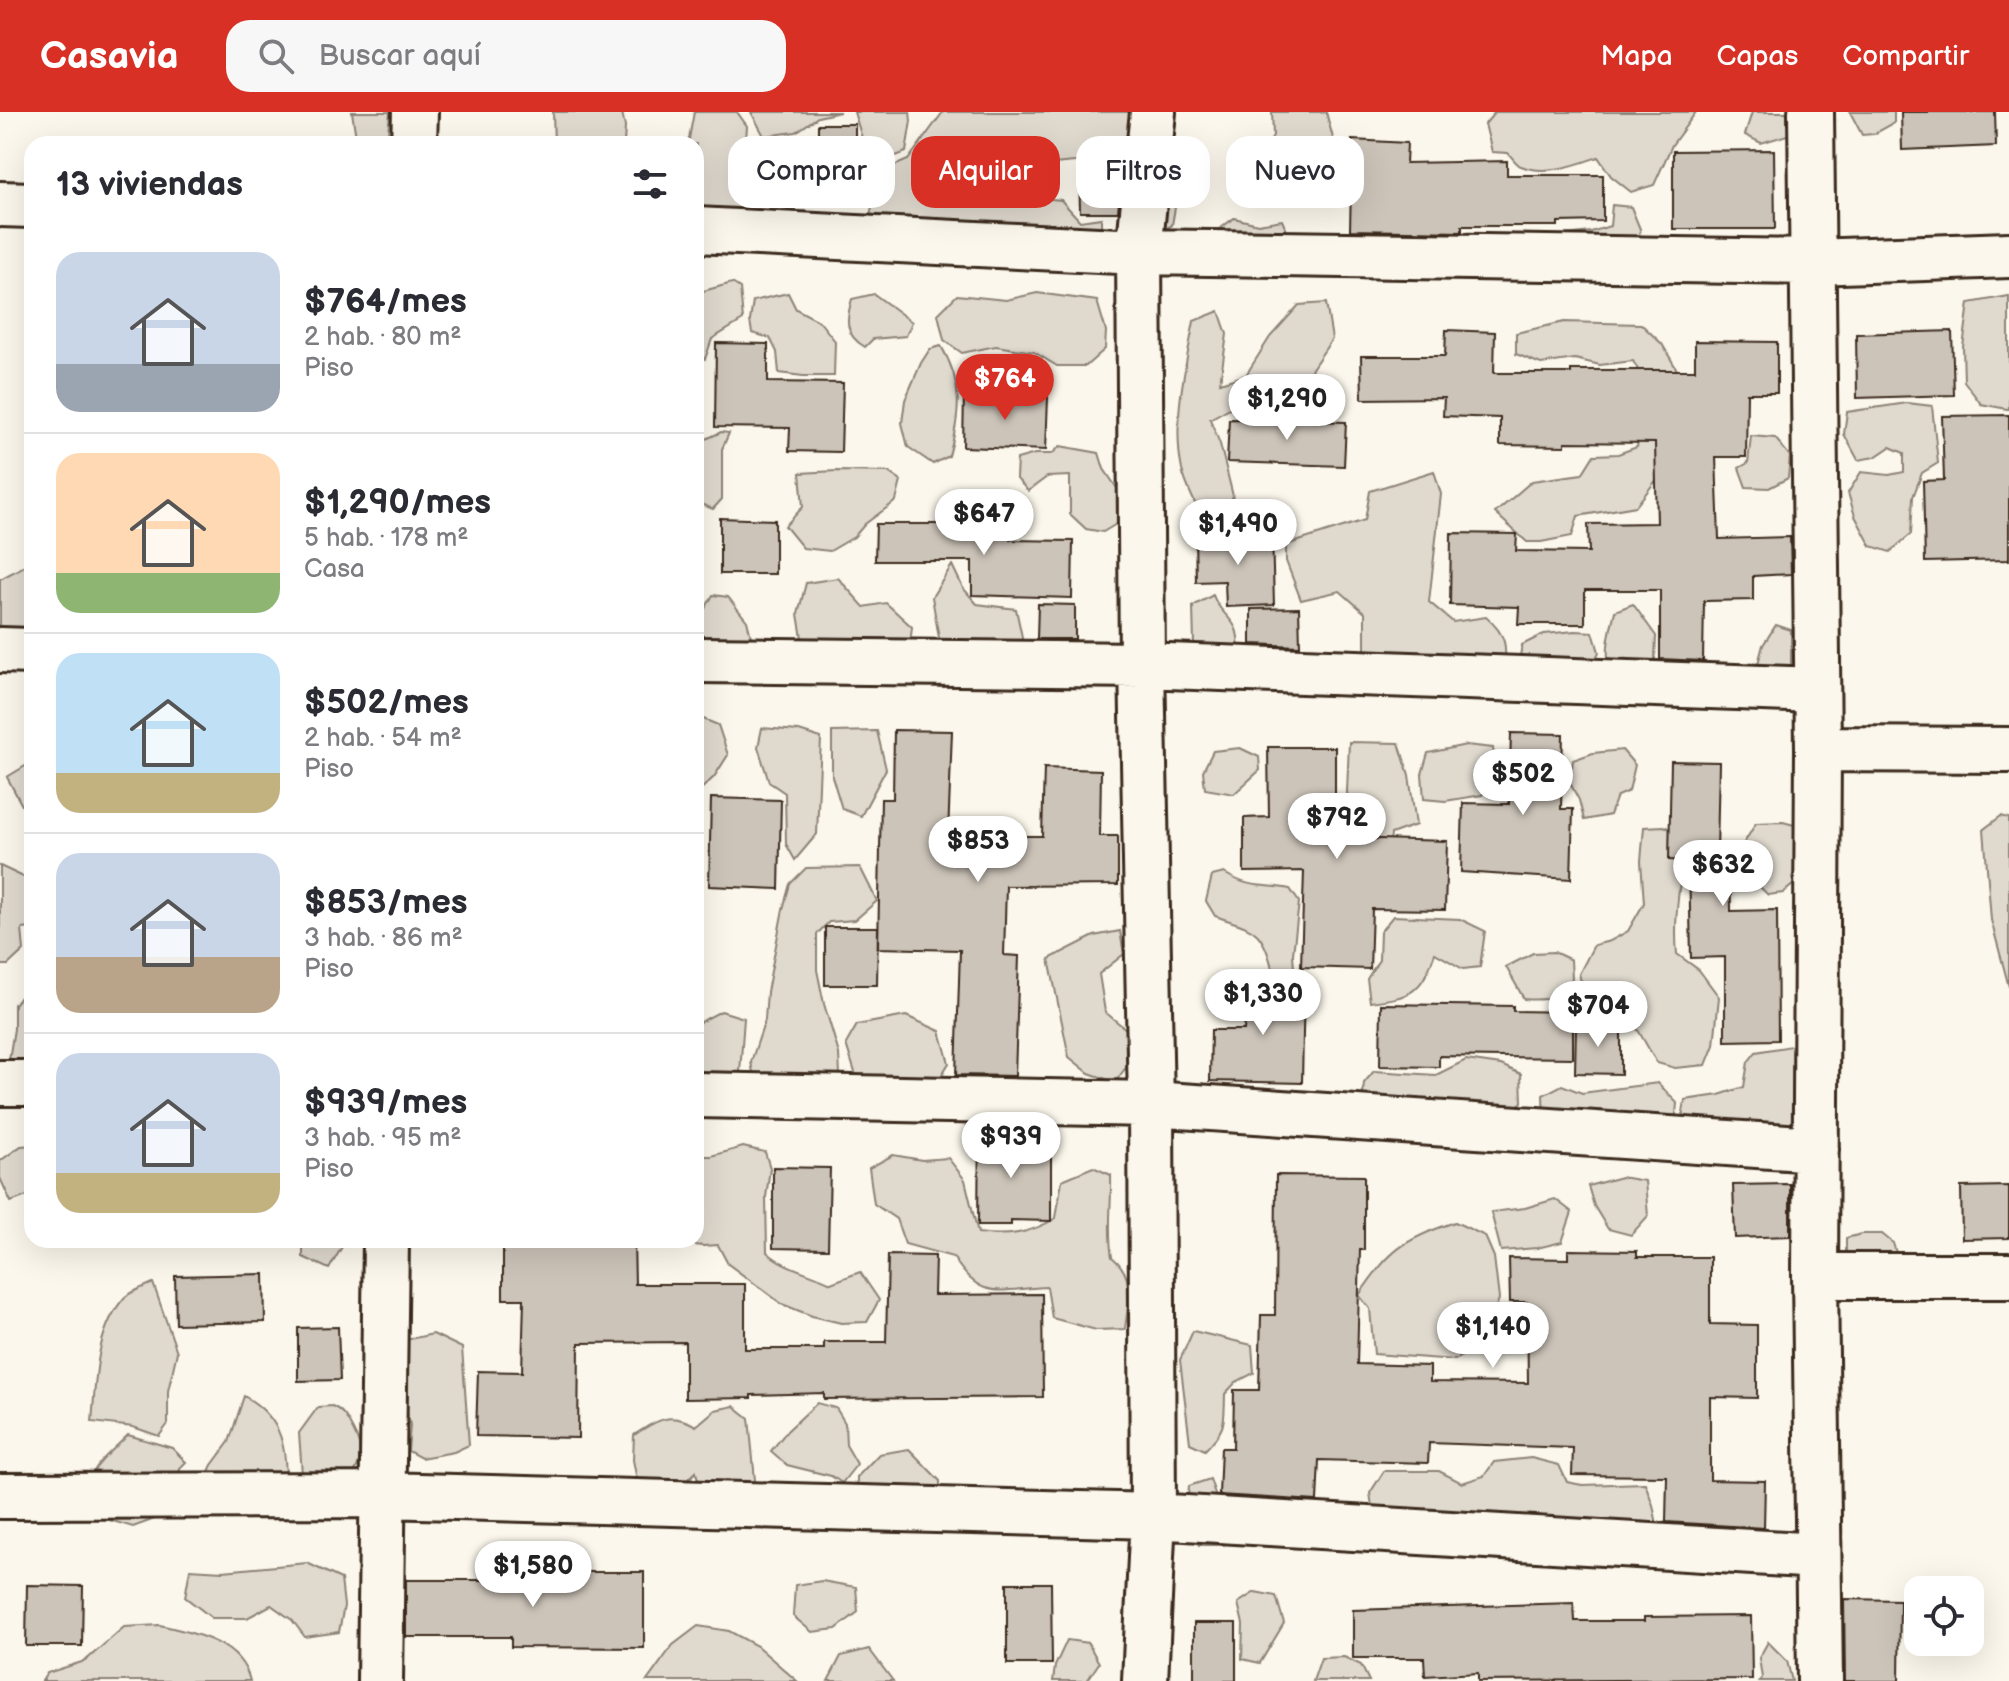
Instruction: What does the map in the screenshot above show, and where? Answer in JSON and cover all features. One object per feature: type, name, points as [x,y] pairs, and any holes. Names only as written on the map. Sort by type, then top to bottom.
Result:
[{"type":"street","points":[[414,136],[415,112]]},
{"type":"street","points":[[1145,1681],[1153,1516],[1151,1104],[1142,665],[1139,252],[1153,112]]},
{"type":"street","points":[[1811,112],[1818,749],[1815,1276],[1820,1681]]},
{"type":"street","points":[[0,204],[24,205]]},
{"type":"street","points":[[704,230],[1139,252],[1813,262],[2009,255]]},
{"type":"street","points":[[0,650],[24,651]]},
{"type":"street","points":[[704,660],[1142,665],[1817,690]]},
{"type":"street","points":[[1818,749],[2009,750]]},
{"type":"street","points":[[0,1083],[24,1083]]},
{"type":"street","points":[[704,1095],[1151,1104],[1816,1149]]},
{"type":"street","points":[[380,1681],[386,1248]]},
{"type":"street","points":[[1815,1276],[2009,1276]]},
{"type":"street","points":[[0,1496],[383,1495],[1153,1516],[1818,1556]]},
{"type":"shaded area","points":[[352,112],[390,112],[388,136],[356,136]]},
{"type":"shaded area","points":[[553,112],[622,112],[624,136],[554,136]]},
{"type":"shaded area","points":[[694,112],[737,112],[747,126],[746,136],[728,136],[728,208],[741,208],[740,221],[704,226],[704,136],[690,136]]},
{"type":"shaded area","points":[[751,112],[840,112],[818,117],[796,132],[764,136]]},
{"type":"shaded area","points":[[854,112],[910,112],[906,152],[895,156],[895,136],[861,136]]},
{"type":"shaded area","points":[[943,112],[1161,112],[1156,136],[1076,136],[1076,162],[1060,163],[1060,136],[926,136]]},
{"type":"shaded area","points":[[1272,112],[1326,112],[1332,136],[1273,136]]},
{"type":"shaded area","points":[[1495,112],[1696,112],[1672,145],[1654,185],[1631,192],[1611,176],[1598,157],[1560,168],[1540,170],[1521,166],[1508,153],[1492,152],[1485,124]]},
{"type":"shaded area","points":[[1752,112],[1801,112],[1794,133],[1761,143],[1745,135]]},
{"type":"shaded area","points":[[1850,112],[1894,112],[1894,123],[1874,134],[1862,135]]},
{"type":"shaded area","points":[[911,156],[911,208],[1060,208],[1061,200],[1080,221],[1101,218],[1101,234],[869,220],[872,208],[895,208],[895,166]]},
{"type":"shaded area","points":[[1612,205],[1631,207],[1640,229],[1637,257],[1551,250],[1566,235],[1610,226]]},
{"type":"shaded area","points":[[1158,208],[1175,208],[1172,225],[1153,236]]},
{"type":"shaded area","points":[[1234,218],[1258,224],[1282,220],[1290,239],[1278,266],[1252,276],[1227,275],[1217,231]]},
{"type":"shaded area","points":[[732,283],[740,288],[743,320],[712,339],[705,359],[704,359],[704,291]]},
{"type":"shaded area","points":[[788,293],[796,309],[819,321],[835,341],[834,376],[779,373],[777,352],[770,338],[752,333],[753,301]]},
{"type":"shaded area","points":[[1037,293],[1097,301],[1106,331],[1105,349],[1086,366],[1057,366],[1034,352],[996,346],[962,353],[944,340],[938,314],[957,295],[1006,300]]},
{"type":"shaded area","points":[[874,294],[912,322],[906,336],[873,339],[865,347],[850,332],[849,313],[852,299]]},
{"type":"shaded area","points":[[2009,296],[2007,409],[1981,404],[1964,381],[1963,347],[1969,303]]},
{"type":"shaded area","points":[[1326,303],[1332,339],[1303,382],[1304,411],[1271,411],[1235,405],[1210,419],[1220,444],[1233,496],[1223,515],[1201,517],[1182,470],[1178,433],[1194,321],[1219,311],[1227,334],[1220,383],[1246,375],[1270,337],[1299,305]]},
{"type":"shaded area","points":[[1564,322],[1641,324],[1662,344],[1676,368],[1682,390],[1657,479],[1636,506],[1578,516],[1572,536],[1527,542],[1495,513],[1532,481],[1582,474],[1594,455],[1618,454],[1637,447],[1641,425],[1644,392],[1633,361],[1600,365],[1575,359],[1541,364],[1516,354],[1516,333]]},
{"type":"shaded area","points":[[941,346],[954,373],[958,400],[949,456],[933,464],[908,447],[902,423],[905,400],[921,363],[930,349]]},
{"type":"shaded area","points":[[1907,403],[1932,406],[1938,463],[1922,473],[1913,497],[1911,534],[1890,552],[1871,546],[1855,516],[1848,493],[1861,472],[1889,475],[1904,472],[1904,453],[1890,447],[1875,457],[1858,460],[1844,434],[1847,412]]},
{"type":"shaded area","points":[[721,432],[729,433],[722,449],[722,499],[713,509],[704,505],[704,440]]},
{"type":"shaded area","points":[[1751,436],[1775,438],[1790,456],[1788,478],[1769,488],[1746,487],[1739,468],[1748,463]]},
{"type":"shaded area","points":[[1060,446],[1099,453],[1104,469],[1123,497],[1123,520],[1103,532],[1086,529],[1070,514],[1070,476],[1047,477],[1028,491],[1016,478],[1017,459],[1035,454],[1052,454]]},
{"type":"shaded area","points":[[1434,471],[1441,494],[1429,602],[1453,622],[1486,617],[1493,623],[1504,641],[1503,671],[1365,677],[1365,613],[1340,591],[1301,600],[1286,561],[1286,545],[1365,520],[1370,491]]},
{"type":"shaded area","points":[[888,472],[901,481],[896,501],[865,524],[854,537],[830,551],[803,548],[785,526],[803,507],[800,473]]},
{"type":"shaded area","points":[[952,565],[963,588],[977,604],[1016,609],[1022,637],[1020,660],[940,644],[932,597]]},
{"type":"shaded area","points":[[24,566],[24,663],[0,667],[0,579]]},
{"type":"shaded area","points":[[838,578],[864,607],[886,603],[912,627],[907,670],[803,644],[798,614],[806,583]]},
{"type":"shaded area","points":[[713,595],[728,597],[747,621],[755,652],[704,671],[704,610]]},
{"type":"shaded area","points":[[1213,595],[1234,624],[1238,649],[1204,674],[1194,644],[1193,606]]},
{"type":"shaded area","points":[[1633,604],[1656,636],[1653,703],[1636,706],[1617,682],[1608,652],[1615,611]]},
{"type":"shaded area","points":[[1776,625],[1791,630],[1791,673],[1756,671],[1763,645]]},
{"type":"shaded area","points":[[1593,632],[1599,652],[1581,688],[1517,672],[1522,645],[1544,634]]},
{"type":"shaded area","points":[[704,719],[718,725],[728,755],[704,786]]},
{"type":"shaded area","points":[[762,728],[799,731],[821,738],[817,834],[795,860],[786,844],[785,793],[769,782],[758,747]]},
{"type":"shaded area","points":[[877,731],[886,769],[861,816],[842,809],[832,776],[832,732]]},
{"type":"shaded area","points":[[1349,742],[1399,743],[1409,775],[1416,825],[1391,834],[1387,868],[1352,870],[1353,837],[1347,792]]},
{"type":"shaded area","points":[[1466,745],[1493,748],[1496,769],[1482,795],[1445,801],[1424,799],[1422,774],[1428,753]]},
{"type":"shaded area","points":[[1240,748],[1259,757],[1260,770],[1234,794],[1205,789],[1203,771],[1213,751]]},
{"type":"shaded area","points":[[1622,750],[1635,765],[1629,791],[1617,796],[1610,815],[1584,820],[1579,800],[1570,783],[1573,760],[1593,753]]},
{"type":"shaded area","points":[[24,767],[24,809],[7,777]]},
{"type":"shaded area","points":[[2001,816],[2009,818],[2009,987],[1991,920],[1984,829]]},
{"type":"shaded area","points":[[1783,822],[1798,826],[1806,874],[1783,893],[1768,895],[1742,873],[1738,853],[1756,823]]},
{"type":"shaded area","points":[[1664,826],[1685,836],[1677,910],[1677,954],[1699,970],[1719,997],[1714,1045],[1706,1065],[1675,1068],[1657,1063],[1638,1030],[1624,1015],[1606,1013],[1588,1005],[1579,974],[1594,945],[1628,931],[1644,903],[1641,861],[1644,827]]},
{"type":"shaded area","points":[[0,866],[24,877],[24,950],[8,965],[0,965]]},
{"type":"shaded area","points":[[860,867],[877,901],[855,920],[829,922],[817,934],[817,970],[839,1054],[841,1097],[755,1083],[751,1062],[765,1020],[767,992],[790,884],[806,868]]},
{"type":"shaded area","points":[[1224,873],[1250,884],[1290,889],[1299,902],[1294,969],[1272,968],[1264,944],[1254,932],[1215,916],[1206,901],[1212,876]]},
{"type":"shaded area","points":[[1393,916],[1460,919],[1485,931],[1480,967],[1463,969],[1435,953],[1425,977],[1413,991],[1396,998],[1370,1002],[1367,979],[1379,960],[1380,932]]},
{"type":"shaded area","points":[[1120,931],[1124,954],[1099,974],[1105,1012],[1132,1034],[1136,1054],[1115,1082],[1089,1073],[1069,1057],[1049,959],[1094,936]]},
{"type":"shaded area","points":[[1554,952],[1571,960],[1572,979],[1552,997],[1524,999],[1506,967],[1533,953]]},
{"type":"shaded area","points":[[24,992],[24,1076],[8,1066],[14,1029],[14,1004]]},
{"type":"shaded area","points":[[721,1011],[744,1018],[739,1086],[704,1079],[704,1020]]},
{"type":"shaded area","points":[[906,1016],[940,1031],[949,1063],[929,1095],[859,1085],[846,1044],[857,1025]]},
{"type":"shaded area","points":[[1791,1046],[1801,1067],[1800,1114],[1774,1139],[1679,1139],[1685,1100],[1719,1095],[1744,1087],[1748,1062],[1756,1052]]},
{"type":"shaded area","points":[[1466,1060],[1501,1065],[1521,1074],[1522,1102],[1506,1115],[1362,1104],[1364,1083],[1374,1071],[1436,1075]]},
{"type":"shaded area","points":[[1658,1083],[1677,1103],[1674,1135],[1544,1118],[1543,1095],[1562,1085],[1582,1093]]},
{"type":"shaded area","points":[[24,1146],[24,1197],[11,1202],[0,1178],[0,1161]]},
{"type":"shaded area","points":[[743,1147],[765,1152],[770,1168],[766,1197],[767,1252],[789,1266],[831,1283],[860,1272],[879,1300],[867,1322],[841,1323],[782,1304],[728,1264],[718,1245],[704,1246],[704,1156]]},
{"type":"shaded area","points":[[893,1155],[922,1160],[948,1158],[965,1180],[978,1233],[1028,1231],[1056,1218],[1062,1180],[1093,1167],[1111,1175],[1112,1257],[1125,1272],[1129,1290],[1125,1329],[1096,1330],[1052,1318],[1047,1287],[1004,1291],[983,1287],[963,1272],[953,1257],[905,1244],[896,1219],[874,1204],[869,1168]]},
{"type":"shaded area","points":[[1621,1177],[1645,1181],[1648,1216],[1631,1235],[1608,1229],[1594,1206],[1588,1186]]},
{"type":"shaded area","points":[[1555,1199],[1572,1212],[1562,1242],[1501,1251],[1491,1212],[1525,1208]]},
{"type":"shaded area","points":[[1455,1222],[1485,1236],[1494,1257],[1499,1299],[1484,1341],[1455,1360],[1374,1354],[1370,1309],[1359,1295],[1399,1248]]},
{"type":"shaded area","points":[[1882,1234],[1893,1243],[1903,1275],[1846,1259],[1846,1238]]},
{"type":"shaded area","points":[[303,1248],[341,1248],[329,1269],[303,1257]]},
{"type":"shaded area","points":[[153,1283],[177,1352],[168,1391],[168,1424],[159,1436],[133,1427],[92,1422],[96,1373],[108,1325],[125,1297]]},
{"type":"shaded area","points":[[1193,1331],[1252,1345],[1254,1373],[1236,1382],[1225,1394],[1223,1425],[1205,1450],[1190,1443],[1180,1360]]},
{"type":"shaded area","points":[[433,1334],[462,1348],[469,1445],[454,1452],[421,1458],[408,1451],[410,1425],[399,1382],[405,1340]]},
{"type":"shaded area","points":[[244,1396],[268,1415],[284,1449],[286,1492],[256,1519],[228,1517],[204,1482],[229,1442]]},
{"type":"shaded area","points":[[817,1403],[836,1408],[845,1423],[846,1445],[857,1464],[842,1483],[831,1476],[787,1465],[771,1451]]},
{"type":"shaded area","points":[[332,1406],[347,1419],[360,1449],[355,1471],[338,1494],[303,1488],[299,1433],[318,1407]]},
{"type":"shaded area","points":[[734,1406],[749,1418],[757,1501],[701,1493],[696,1472],[684,1483],[641,1501],[633,1460],[634,1435],[664,1419],[679,1419],[696,1426],[715,1410]]},
{"type":"shaded area","points":[[128,1435],[172,1448],[186,1462],[180,1468],[177,1511],[133,1527],[85,1513],[85,1498],[91,1477]]},
{"type":"shaded area","points":[[909,1449],[940,1481],[940,1514],[857,1500],[857,1477],[879,1454]]},
{"type":"shaded area","points":[[1531,1458],[1559,1465],[1567,1482],[1582,1485],[1645,1483],[1660,1539],[1375,1527],[1370,1493],[1384,1471],[1439,1471],[1462,1483],[1484,1476],[1494,1462]]},
{"type":"shaded area","points":[[1210,1479],[1215,1494],[1215,1516],[1236,1540],[1223,1545],[1199,1545],[1188,1517],[1189,1486]]},
{"type":"shaded area","points":[[307,1563],[341,1579],[344,1606],[339,1632],[305,1637],[292,1620],[271,1605],[247,1618],[212,1618],[185,1597],[190,1569],[223,1571]]},
{"type":"shaded area","points":[[822,1581],[856,1587],[858,1612],[836,1629],[812,1632],[793,1616],[795,1585]]},
{"type":"shaded area","points":[[1255,1592],[1276,1596],[1284,1623],[1260,1663],[1242,1659],[1243,1624],[1238,1603]]},
{"type":"shaded area","points":[[160,1625],[201,1636],[227,1648],[245,1668],[250,1681],[42,1681],[47,1673],[85,1661],[124,1627]]},
{"type":"shaded area","points":[[698,1626],[729,1631],[757,1646],[797,1681],[647,1681],[673,1645]]},
{"type":"shaded area","points":[[1067,1640],[1088,1643],[1099,1663],[1087,1681],[1053,1681],[1055,1666]]},
{"type":"shaded area","points":[[1768,1642],[1787,1661],[1792,1681],[1759,1681],[1762,1678],[1759,1658]]},
{"type":"shaded area","points":[[869,1649],[893,1681],[828,1681],[841,1656]]},
{"type":"shaded area","points":[[1344,1657],[1361,1665],[1369,1681],[1313,1681],[1321,1658]]},
{"type":"building","points":[[1901,112],[1995,112],[1996,146],[1902,150]]},
{"type":"building","points":[[818,124],[855,124],[855,136],[818,136]]},
{"type":"building","points":[[1364,141],[1407,143],[1406,163],[1507,161],[1507,175],[1603,175],[1603,221],[1558,222],[1558,226],[1462,226],[1462,232],[1350,230],[1350,208],[1364,208]]},
{"type":"building","points":[[1774,150],[1775,229],[1673,229],[1673,151]]},
{"type":"building","points":[[1080,208],[1118,208],[1118,212],[1080,212]]},
{"type":"building","points":[[1446,330],[1495,332],[1494,373],[1695,370],[1695,341],[1777,342],[1777,393],[1747,393],[1746,457],[1716,457],[1719,539],[1790,537],[1791,574],[1753,576],[1753,600],[1704,601],[1703,661],[1660,659],[1660,590],[1585,590],[1585,624],[1518,624],[1519,607],[1450,605],[1451,533],[1517,534],[1516,551],[1589,552],[1588,524],[1657,523],[1655,443],[1500,445],[1500,418],[1443,416],[1444,398],[1362,399],[1361,356],[1445,356]]},
{"type":"building","points":[[1952,331],[1954,395],[1857,398],[1856,334]]},
{"type":"building","points":[[716,343],[768,344],[768,382],[843,383],[841,452],[789,451],[790,428],[715,427]]},
{"type":"building","points":[[964,394],[1048,397],[1046,450],[963,447]]},
{"type":"building","points":[[2009,415],[2009,560],[1925,562],[1923,481],[1944,480],[1942,416]]},
{"type":"building","points":[[1229,419],[1346,422],[1344,466],[1227,462]]},
{"type":"building","points":[[720,518],[775,520],[775,574],[720,574]]},
{"type":"building","points":[[876,524],[989,524],[989,536],[1010,536],[1010,540],[1073,541],[1072,598],[972,595],[972,561],[875,561]]},
{"type":"building","points":[[1272,534],[1274,605],[1226,607],[1225,581],[1196,582],[1195,536]]},
{"type":"building","points":[[1038,604],[1075,605],[1075,639],[1037,639]]},
{"type":"building","points":[[1299,608],[1300,646],[1251,644],[1251,609]]},
{"type":"building","points":[[894,730],[952,731],[948,836],[1042,836],[1044,768],[1101,770],[1100,836],[1118,836],[1118,885],[1006,886],[1004,955],[1019,956],[1015,1076],[956,1075],[960,950],[878,948],[881,799],[893,799]]},
{"type":"building","points":[[1511,733],[1563,734],[1561,809],[1573,809],[1571,879],[1461,872],[1463,803],[1509,804]]},
{"type":"building","points":[[1268,747],[1335,747],[1335,816],[1344,815],[1345,838],[1447,841],[1445,910],[1372,909],[1370,969],[1301,967],[1304,871],[1244,872],[1244,818],[1269,817]]},
{"type":"building","points":[[1671,761],[1719,762],[1717,853],[1730,853],[1731,911],[1777,910],[1778,1040],[1725,1041],[1725,957],[1691,958],[1689,861],[1669,860]]},
{"type":"building","points":[[711,798],[781,800],[779,889],[709,886]]},
{"type":"building","points":[[825,927],[878,927],[877,985],[825,985]]},
{"type":"building","points":[[1247,980],[1304,983],[1302,1083],[1210,1081],[1211,1030],[1244,1030]]},
{"type":"building","points":[[1381,1004],[1513,1006],[1513,1011],[1573,1012],[1573,1058],[1439,1056],[1439,1067],[1380,1066]]},
{"type":"building","points":[[1576,1024],[1621,1025],[1621,1074],[1575,1073]]},
{"type":"building","points":[[979,1126],[1014,1126],[1013,1152],[1051,1152],[1051,1221],[1011,1220],[1011,1225],[978,1225]]},
{"type":"building","points":[[773,1167],[830,1168],[828,1249],[773,1248]]},
{"type":"building","points":[[1276,1175],[1364,1176],[1364,1250],[1360,1250],[1357,1364],[1430,1366],[1430,1382],[1528,1383],[1527,1302],[1510,1302],[1509,1258],[1568,1259],[1568,1250],[1637,1251],[1637,1257],[1710,1257],[1710,1324],[1757,1325],[1757,1398],[1710,1397],[1710,1480],[1765,1481],[1764,1528],[1666,1522],[1667,1476],[1572,1475],[1573,1448],[1429,1443],[1428,1463],[1319,1460],[1317,1501],[1219,1495],[1221,1448],[1233,1448],[1234,1390],[1259,1390],[1261,1315],[1275,1315]]},
{"type":"building","points":[[1790,1184],[1790,1236],[1735,1238],[1733,1185]]},
{"type":"building","points":[[2009,1186],[2009,1238],[1962,1239],[1961,1187]]},
{"type":"building","points":[[503,1248],[634,1248],[635,1284],[745,1284],[745,1349],[824,1349],[824,1342],[886,1342],[888,1255],[935,1256],[934,1295],[1042,1294],[1043,1397],[824,1399],[824,1393],[685,1399],[685,1342],[579,1343],[578,1438],[476,1436],[478,1371],[522,1372],[524,1299],[503,1299]]},
{"type":"building","points":[[264,1274],[265,1322],[176,1324],[175,1276]]},
{"type":"building","points":[[338,1327],[340,1380],[298,1381],[298,1328]]},
{"type":"building","points":[[512,1572],[644,1572],[644,1648],[511,1647],[511,1637],[406,1637],[406,1580],[512,1580]]},
{"type":"building","points":[[1007,1583],[1051,1583],[1052,1664],[1007,1664]]},
{"type":"building","points":[[27,1585],[83,1586],[82,1646],[26,1646]]},
{"type":"building","points":[[1844,1599],[1900,1600],[1899,1681],[1845,1681]]},
{"type":"building","points":[[1574,1603],[1575,1621],[1751,1616],[1752,1679],[1478,1681],[1478,1673],[1425,1676],[1424,1658],[1353,1658],[1353,1610]]},
{"type":"building","points":[[1194,1623],[1236,1623],[1236,1681],[1194,1681]]}]
